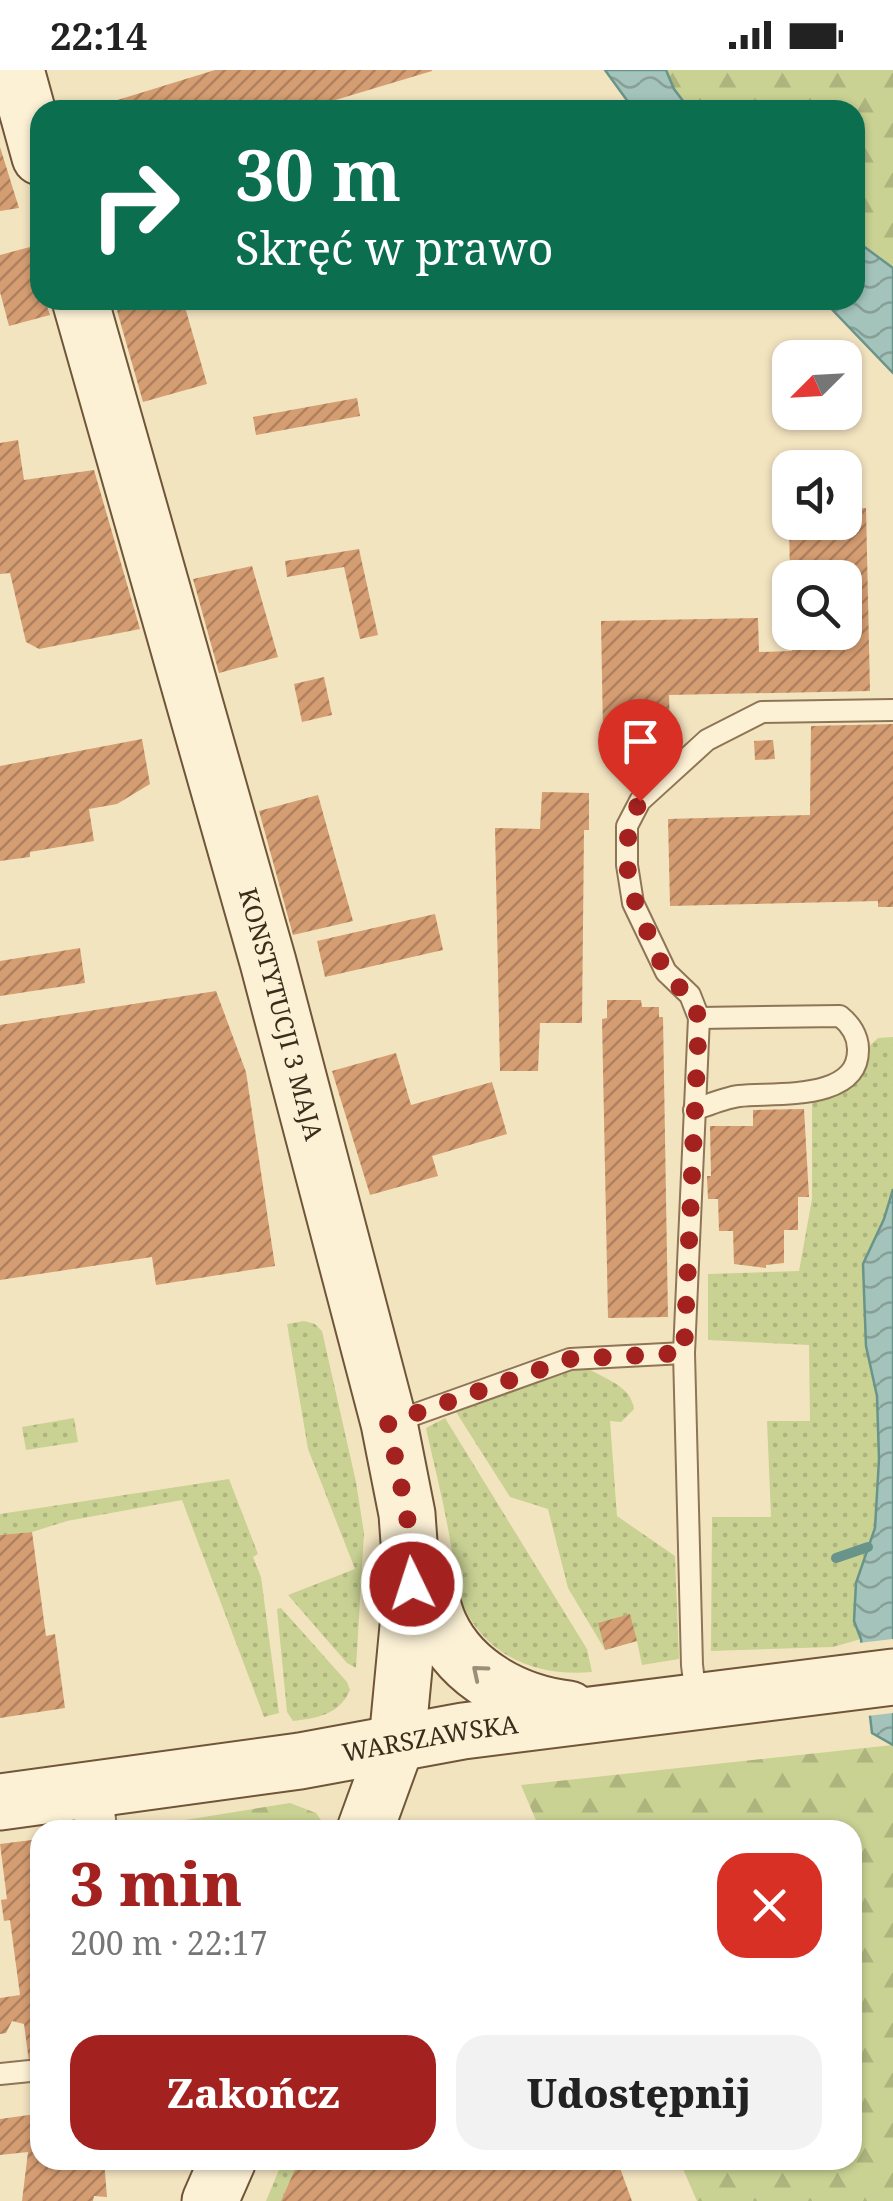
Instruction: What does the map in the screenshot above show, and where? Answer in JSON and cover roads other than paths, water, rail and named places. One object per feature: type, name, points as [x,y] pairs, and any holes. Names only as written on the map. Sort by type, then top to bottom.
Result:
[{"type":"street","points":[[16,70],[30,121]]},
{"type":"street","name":"KONSTYTUCJI 3 MAJA","points":[[83,310],[268,962],[388,1423],[407,1514],[412,1584],[397,1742],[369,1820]]},
{"type":"street","points":[[407,1514],[440,1626],[472,1667],[493,1684],[518,1696],[552,1707],[602,1713]]},
{"type":"street","name":"WARSZAWSKA","points":[[0,1802],[94,1810],[300,1760],[397,1742],[878,1679]]},
{"type":"lane","points":[[696,1700],[684,1353],[699,1018],[690,996],[666,972],[633,903],[627,826],[640,801],[707,740],[762,712],[893,710]]},
{"type":"lane","points":[[694,1110],[734,1097],[823,1090],[844,1080],[859,1053],[858,1040],[840,1016],[699,1018]]},
{"type":"lane","points":[[388,1423],[570,1359],[684,1353]]},
{"type":"lane","points":[[0,2074],[30,2071]]},
{"type":"water","points":[[605,70],[666,70],[682,100],[627,100]]},
{"type":"water","points":[[865,247],[893,268],[893,373],[833,310],[865,310]]},
{"type":"water","points":[[893,1189],[893,1745],[872,1733],[861,1639],[854,1621],[856,1583],[875,1528],[879,1459],[877,1396],[866,1346],[863,1264]]},
{"type":"waterway","points":[[836,1558],[868,1547]]}]
